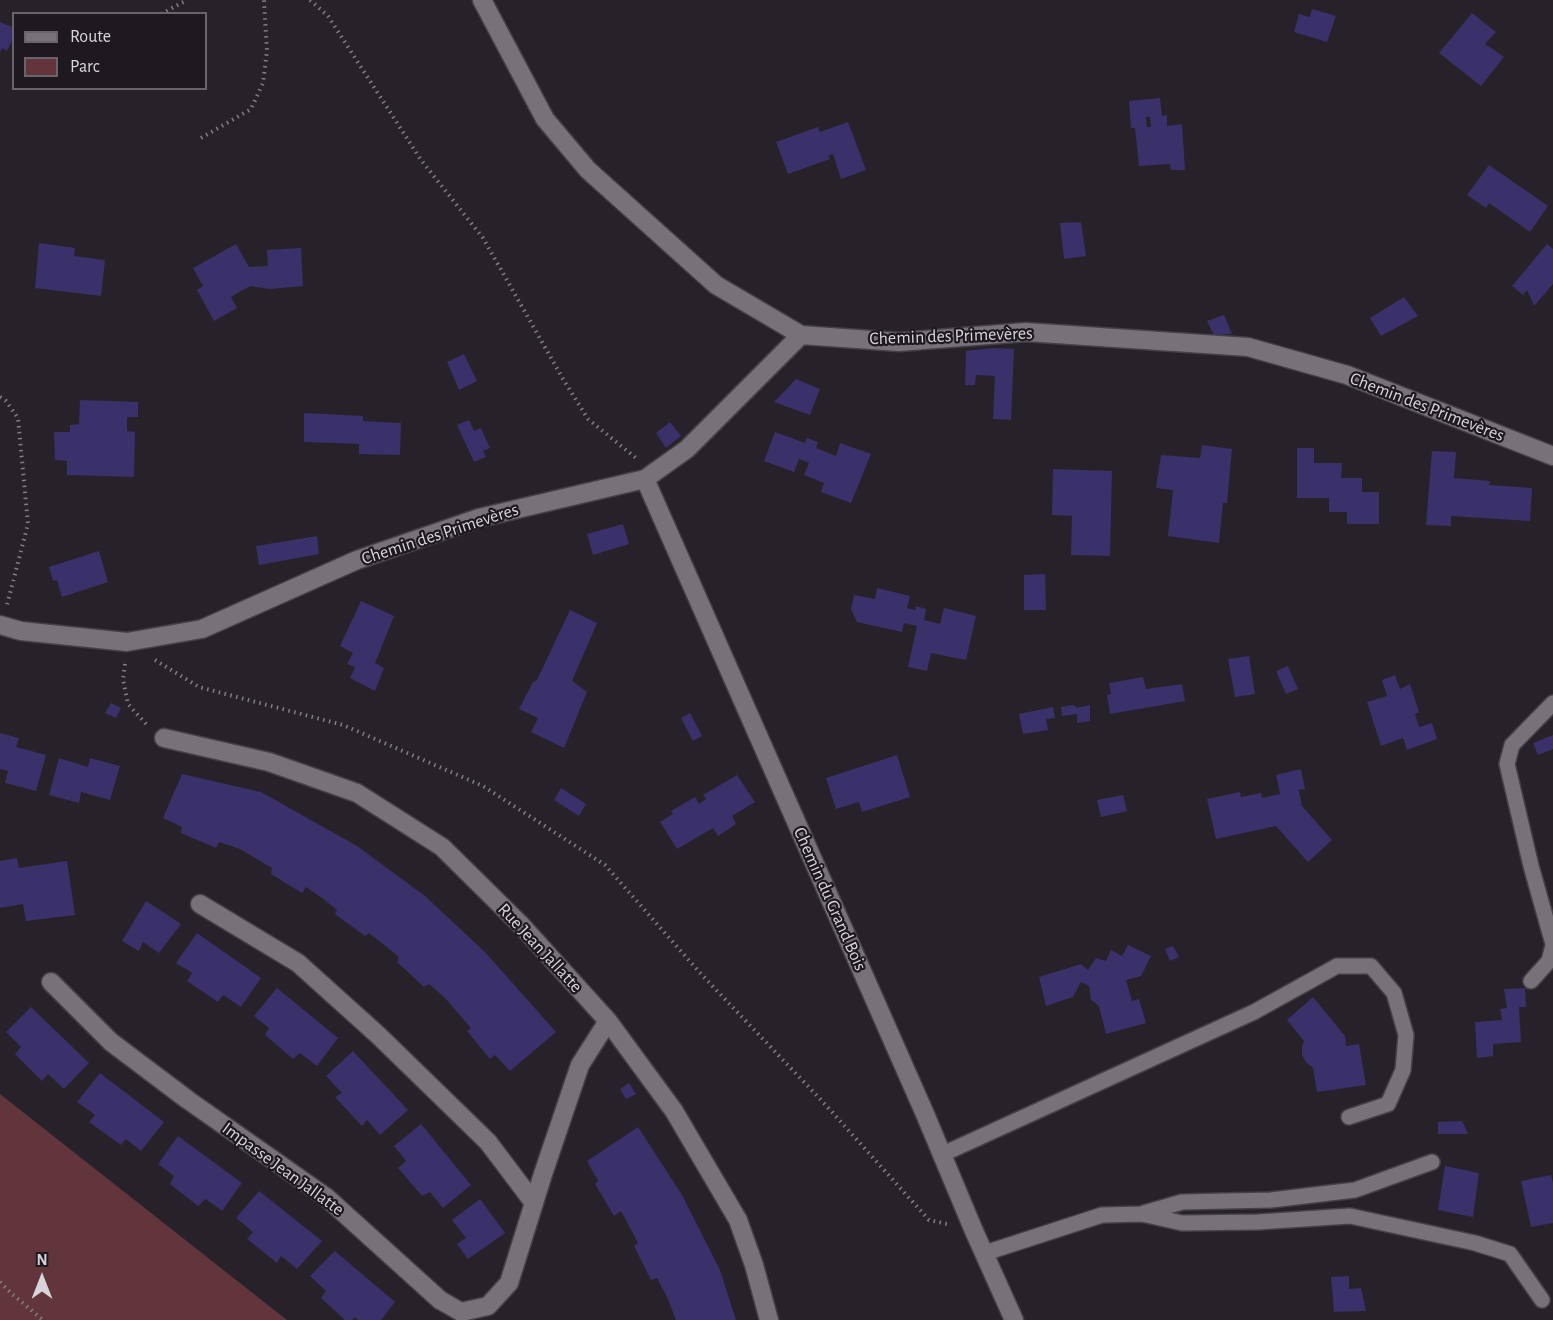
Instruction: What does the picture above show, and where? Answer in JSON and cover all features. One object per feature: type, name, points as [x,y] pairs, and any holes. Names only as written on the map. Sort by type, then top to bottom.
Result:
[{"type":"street","points":[[482,0],[545,119],[588,170],[716,285],[801,335]]},
{"type":"street","name":"Chemin des Primevères","points":[[1,626],[21,631],[127,642],[202,629],[357,560],[479,518],[645,479],[687,449],[801,335],[899,342],[1026,332],[1248,347],[1347,375],[1553,456]]},
{"type":"street","name":"Chemin du Grand Bois","points":[[645,479],[1014,1320]]},
{"type":"street","name":"Rue Jean Jallatte","points":[[164,738],[269,762],[357,794],[442,847],[522,926],[608,1021],[674,1111],[738,1220],[754,1265],[769,1320]]},
{"type":"street","points":[[200,904],[298,963],[378,1035],[488,1142],[534,1203]]},
{"type":"street","name":"Impasse Jean Jallatte","points":[[51,982],[111,1042],[188,1100],[326,1197],[440,1300],[461,1312],[488,1306],[509,1283],[580,1065],[608,1021]]},
{"type":"lane","points":[[1532,981],[1549,961],[1553,945],[1507,764],[1512,745],[1553,703]]},
{"type":"lane","points":[[943,1154],[1254,1012],[1336,966],[1371,966],[1394,993],[1406,1035],[1403,1070],[1388,1104],[1349,1116]]},
{"type":"lane","points":[[985,1253],[1102,1215],[1142,1214],[1182,1203],[1271,1200],[1355,1190],[1432,1162]]},
{"type":"lane","points":[[1142,1214],[1182,1223],[1258,1222],[1350,1216],[1421,1231],[1475,1243],[1510,1254],[1542,1300]]},
{"type":"path","points":[[165,12],[187,0]]},
{"type":"path","points":[[201,138],[251,109],[263,83],[267,51],[264,0]]},
{"type":"path","points":[[310,0],[328,16],[422,160],[483,238],[588,419],[637,459],[645,479]]},
{"type":"path","points":[[0,397],[6,401],[18,418],[28,524],[1,626]]},
{"type":"path","points":[[164,738],[151,730],[128,704],[123,679],[127,642],[199,687],[343,725],[483,786],[605,865],[701,974],[823,1102],[930,1220],[974,1231]]},
{"type":"path","points":[[0,1282],[43,1320]]},
{"type":"green space","points":[[0,1094],[264,1302],[287,1320],[0,1320]]},
{"type":"building","points":[[1312,9],[1336,16],[1327,42],[1294,32],[1299,14],[1310,17]]},
{"type":"building","points":[[1472,13],[1496,32],[1485,44],[1504,57],[1481,86],[1439,53]]},
{"type":"building","points":[[0,22],[12,27],[12,40],[7,51],[2,48],[0,53]]},
{"type":"building","points":[[1160,98],[1162,116],[1167,115],[1167,126],[1182,124],[1185,170],[1171,170],[1170,164],[1139,166],[1135,128],[1131,128],[1129,101]],"holes":[[[1146,117],[1150,117],[1151,127],[1147,127]]]},
{"type":"building","points":[[848,122],[866,170],[841,179],[833,154],[828,156],[830,159],[788,174],[776,142],[818,127],[820,132]]},
{"type":"building","points":[[1489,165],[1548,206],[1530,232],[1489,203],[1486,208],[1467,195]]},
{"type":"building","points":[[1081,222],[1086,256],[1064,259],[1060,223]]},
{"type":"building","points":[[39,243],[75,248],[74,256],[105,260],[101,296],[35,288]]},
{"type":"building","points":[[236,244],[249,267],[268,266],[267,250],[301,248],[303,286],[270,289],[250,286],[231,297],[237,308],[214,321],[197,290],[203,286],[193,268]]},
{"type":"building","points":[[1547,244],[1553,249],[1553,284],[1534,306],[1527,290],[1523,295],[1512,286]]},
{"type":"building","points":[[1404,297],[1418,316],[1381,336],[1370,318]]},
{"type":"building","points":[[1224,315],[1232,334],[1214,335],[1207,321]]},
{"type":"building","points":[[992,348],[1014,349],[1011,420],[993,419],[995,376],[976,375],[975,385],[965,385],[966,351]]},
{"type":"building","points":[[464,354],[477,381],[459,390],[447,362]]},
{"type":"building","points":[[796,379],[820,389],[810,415],[774,402]]},
{"type":"building","points":[[80,400],[138,402],[138,417],[127,417],[127,431],[135,432],[134,477],[67,475],[67,461],[55,460],[54,432],[70,432],[70,425],[79,424]]},
{"type":"building","points":[[304,413],[363,416],[363,421],[401,423],[400,455],[359,454],[359,444],[304,442]]},
{"type":"building","points":[[469,420],[474,431],[481,428],[490,448],[483,451],[486,457],[474,462],[457,425]]},
{"type":"building","points":[[670,422],[681,436],[666,448],[656,433]]},
{"type":"building","points":[[775,432],[805,443],[807,438],[818,442],[816,448],[836,456],[840,443],[871,454],[851,503],[821,492],[824,483],[804,475],[809,463],[799,459],[794,472],[764,461]]},
{"type":"building","points":[[1202,445],[1232,449],[1227,503],[1223,503],[1219,543],[1168,536],[1173,490],[1156,488],[1161,455],[1200,458]]},
{"type":"building","points":[[1297,448],[1314,448],[1314,463],[1342,463],[1341,478],[1362,478],[1362,492],[1379,492],[1379,524],[1347,524],[1347,512],[1329,512],[1329,498],[1297,498]]},
{"type":"building","points":[[1432,451],[1456,452],[1454,478],[1490,481],[1489,485],[1532,488],[1530,521],[1451,516],[1451,526],[1426,525]]},
{"type":"building","points":[[1053,469],[1112,471],[1110,556],[1071,555],[1072,516],[1052,515]]},
{"type":"building","points":[[623,524],[629,544],[593,555],[587,534]]},
{"type":"building","points":[[317,536],[319,554],[259,565],[256,546]]},
{"type":"building","points":[[99,551],[108,582],[62,597],[57,580],[53,581],[49,567]]},
{"type":"building","points":[[1045,574],[1046,610],[1024,610],[1024,575]]},
{"type":"building","points":[[877,588],[910,596],[907,608],[915,610],[916,606],[926,609],[924,620],[940,624],[944,608],[976,616],[966,660],[931,653],[927,671],[908,667],[917,626],[904,623],[902,632],[857,622],[851,609],[854,595],[875,599]]},
{"type":"building","points":[[361,601],[394,616],[375,663],[384,668],[375,691],[350,678],[355,667],[347,664],[353,653],[340,646]]},
{"type":"building","points":[[570,610],[597,623],[572,681],[587,692],[564,748],[531,732],[538,718],[519,709],[533,682],[537,680]]},
{"type":"building","points":[[1249,656],[1255,694],[1235,697],[1228,659]]},
{"type":"building","points":[[1288,666],[1298,689],[1286,694],[1276,671]]},
{"type":"building","points":[[1395,675],[1400,689],[1410,684],[1419,712],[1415,714],[1419,727],[1432,723],[1437,739],[1407,750],[1403,738],[1381,746],[1367,702],[1387,696],[1382,680]]},
{"type":"building","points":[[1143,677],[1146,689],[1182,684],[1185,701],[1110,714],[1107,695],[1111,694],[1109,683]]},
{"type":"building","points":[[111,703],[121,708],[116,718],[105,713]]},
{"type":"building","points":[[1072,705],[1076,708],[1090,705],[1090,721],[1077,723],[1077,714],[1062,716],[1061,707]]},
{"type":"building","points":[[1053,707],[1055,718],[1046,719],[1048,730],[1023,734],[1019,714]]},
{"type":"building","points":[[690,713],[702,736],[693,741],[681,718]]},
{"type":"building","points":[[0,733],[19,738],[16,747],[46,755],[36,791],[5,783],[8,771],[0,769]]},
{"type":"building","points":[[1553,735],[1553,749],[1538,755],[1533,743]]},
{"type":"building","points":[[897,755],[910,797],[862,812],[859,802],[836,809],[826,778]]},
{"type":"building","points":[[59,758],[88,767],[90,758],[120,766],[110,800],[81,792],[79,803],[49,795]]},
{"type":"building","points":[[1301,769],[1305,789],[1299,790],[1302,806],[1332,840],[1308,862],[1276,826],[1216,839],[1207,799],[1240,792],[1241,797],[1261,793],[1262,798],[1280,794],[1276,775]]},
{"type":"building","points":[[182,774],[261,792],[357,846],[425,896],[485,952],[556,1032],[510,1071],[495,1055],[490,1059],[467,1031],[471,1028],[445,998],[429,984],[424,987],[397,962],[399,957],[369,933],[365,936],[335,914],[337,910],[322,898],[306,887],[302,893],[271,874],[272,868],[240,849],[219,842],[216,848],[181,833],[182,827],[163,818]]},
{"type":"building","points":[[737,775],[755,802],[732,816],[736,824],[718,836],[713,828],[677,849],[660,822],[673,814],[671,811],[695,797],[699,804],[706,799],[703,795]]},
{"type":"building","points":[[561,788],[586,804],[579,816],[554,800]]},
{"type":"building","points":[[1123,795],[1127,811],[1101,817],[1097,800]]},
{"type":"building","points":[[17,858],[19,868],[67,861],[75,915],[26,921],[23,904],[0,908],[0,861]]},
{"type":"building","points":[[146,901],[181,924],[159,953],[143,942],[139,951],[122,941]]},
{"type":"building","points":[[197,933],[261,978],[241,1007],[223,995],[218,1002],[187,981],[192,973],[176,963]]},
{"type":"building","points":[[1128,945],[1151,956],[1141,976],[1126,980],[1132,1001],[1139,999],[1146,1023],[1106,1034],[1099,1006],[1091,1000],[1089,986],[1081,982],[1073,997],[1046,1006],[1039,977],[1081,964],[1088,970],[1096,958],[1106,961],[1111,950],[1122,956]]},
{"type":"building","points":[[1173,946],[1179,957],[1170,961],[1165,949]]},
{"type":"building","points":[[277,988],[338,1038],[317,1066],[300,1053],[293,1059],[265,1035],[269,1028],[254,1016]]},
{"type":"building","points":[[1525,988],[1526,1007],[1519,1007],[1521,1042],[1493,1044],[1493,1056],[1477,1058],[1475,1022],[1502,1020],[1500,1009],[1507,1008],[1504,989]]},
{"type":"building","points":[[1313,997],[1345,1036],[1346,1046],[1359,1044],[1366,1085],[1317,1092],[1313,1068],[1302,1055],[1304,1041],[1287,1020]]},
{"type":"building","points":[[31,1007],[89,1063],[64,1089],[48,1074],[42,1081],[15,1054],[21,1047],[6,1032]]},
{"type":"building","points":[[353,1051],[408,1110],[380,1135],[367,1120],[362,1126],[335,1097],[342,1093],[326,1076]]},
{"type":"building","points":[[100,1073],[164,1122],[141,1151],[126,1139],[121,1145],[89,1122],[95,1115],[77,1102]]},
{"type":"building","points":[[629,1083],[636,1094],[626,1099],[620,1089]]},
{"type":"building","points":[[1462,1121],[1468,1134],[1438,1134],[1438,1122]]},
{"type":"building","points":[[421,1124],[471,1185],[443,1208],[430,1192],[422,1196],[398,1168],[406,1161],[394,1146]]},
{"type":"building","points":[[638,1127],[682,1195],[720,1270],[736,1320],[676,1320],[657,1278],[651,1280],[634,1246],[638,1243],[621,1211],[614,1216],[595,1184],[598,1181],[587,1161]]},
{"type":"building","points":[[178,1136],[242,1183],[222,1211],[206,1199],[198,1206],[170,1184],[174,1176],[158,1164]]},
{"type":"building","points":[[1445,1166],[1479,1173],[1473,1217],[1438,1210]]},
{"type":"building","points":[[1551,1175],[1553,1223],[1531,1227],[1521,1181]]},
{"type":"building","points":[[259,1191],[322,1241],[297,1269],[281,1256],[277,1263],[247,1239],[253,1232],[236,1218]]},
{"type":"building","points":[[480,1199],[505,1233],[468,1259],[457,1244],[466,1238],[452,1220]]},
{"type":"building","points":[[335,1251],[395,1302],[381,1320],[358,1320],[355,1317],[352,1320],[345,1320],[321,1298],[326,1291],[310,1276]]},
{"type":"building","points":[[1349,1276],[1349,1289],[1361,1288],[1366,1311],[1334,1312],[1331,1277]]}]
